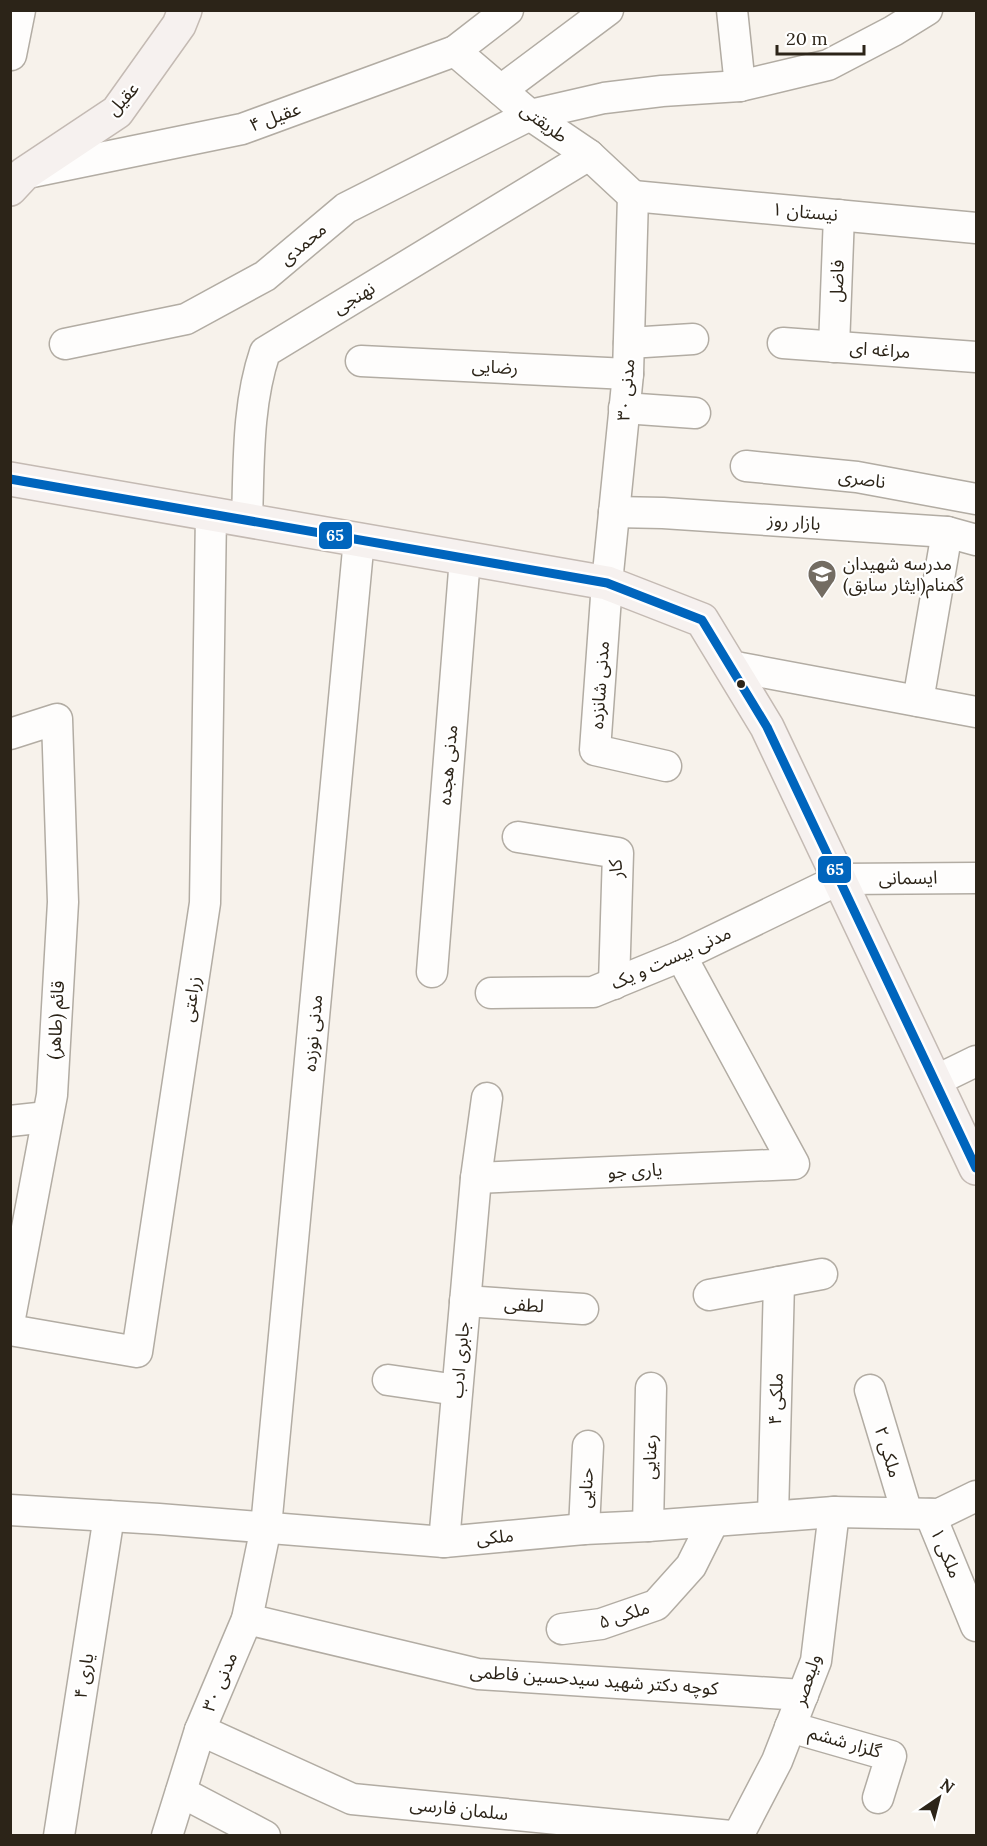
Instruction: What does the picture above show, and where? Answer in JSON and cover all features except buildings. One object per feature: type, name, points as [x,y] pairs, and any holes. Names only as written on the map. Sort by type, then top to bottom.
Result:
[{"type":"main road","name":"عقیل","points":[[15,179],[117,112],[179,25],[185,10]]},
{"type":"main road","points":[[10,479],[608,583],[702,620],[767,727],[976,1168]]},
{"type":"street","points":[[11,54],[20,10]]},
{"type":"street","name":"عقیل ۴","points":[[15,179],[242,129],[454,51],[508,10]]},
{"type":"street","points":[[501,90],[608,10]]},
{"type":"street","points":[[732,10],[740,86]]},
{"type":"street","name":"محمدی","points":[[65,344],[186,319],[265,276],[346,208],[530,115],[604,98],[662,90],[740,86],[828,65],[891,21],[927,10]]},
{"type":"street","name":"طریقتی","points":[[454,51],[530,115],[589,155],[633,196]]},
{"type":"street","name":"نهنجی","points":[[247,520],[249,446],[257,375],[265,352],[589,155]]},
{"type":"street","name":"نیستان ۱","points":[[633,196],[976,228]]},
{"type":"street","name":"مدنی ۳۰","points":[[608,583],[628,374],[633,196]]},
{"type":"street","name":"فاضل","points":[[834,347],[839,215]]},
{"type":"street","points":[[629,343],[693,339]]},
{"type":"street","name":"مراغه ای","points":[[783,343],[976,357]]},
{"type":"street","name":"رضایی","points":[[361,361],[628,374]]},
{"type":"street","points":[[624,408],[695,413]]},
{"type":"street","name":"ناصری","points":[[746,466],[857,477],[976,499]]},
{"type":"street","points":[[825,524],[837,475]]},
{"type":"street","name":"بازار روز","points":[[614,512],[663,513],[968,534]]},
{"type":"street","name":"زراعتی","points":[[10,1330],[137,1352],[205,903],[211,514]]},
{"type":"street","points":[[918,701],[968,534]]},
{"type":"street","name":"مدنی نوزده","points":[[266,1527],[359,539]]},
{"type":"street","name":"مدنی هجده","points":[[432,972],[465,558]]},
{"type":"street","name":"مدنی شانزده","points":[[608,583],[595,750],[666,765]]},
{"type":"street","points":[[730,666],[976,712]]},
{"type":"street","name":"قائم (طاهر)","points":[[10,734],[57,719],[63,902],[52,1095],[10,1318]]},
{"type":"street","name":"کار","points":[[518,837],[618,853],[614,984]]},
{"type":"street","name":"ایسمانی","points":[[840,879],[976,878]]},
{"type":"street","name":"مدنی بیست و یک","points":[[491,993],[593,992],[681,956],[840,879]]},
{"type":"street","name":"یاری جو","points":[[476,1178],[794,1164],[681,956]]},
{"type":"street","points":[[935,1082],[976,1061]]},
{"type":"street","name":"جابری ادب","points":[[444,1542],[476,1178],[487,1098]]},
{"type":"street","points":[[10,1121],[47,1117]]},
{"type":"street","points":[[709,1295],[822,1274]]},
{"type":"street","name":"ملکی ۴","points":[[772,1516],[779,1282]]},
{"type":"street","name":"لطفی","points":[[465,1301],[583,1309]]},
{"type":"street","points":[[388,1380],[458,1390]]},
{"type":"street","name":"رعنایی","points":[[648,1526],[651,1388]]},
{"type":"street","name":"ملکی ۲","points":[[870,1390],[918,1514]]},
{"type":"street","name":"حنایی","points":[[584,1529],[588,1446]]},
{"type":"street","name":"ملکی","points":[[10,1510],[266,1527],[444,1542],[584,1529],[834,1512],[939,1514],[976,1497]]},
{"type":"street","name":"ولیعصر","points":[[738,1836],[777,1761],[816,1661],[834,1512]]},
{"type":"street","name":"ملکی ۱","points":[[918,1514],[976,1626]]},
{"type":"street","name":"یاری ۴","points":[[58,1836],[110,1516]]},
{"type":"street","name":"ملکی ۵","points":[[562,1629],[601,1624],[656,1605],[691,1566],[713,1522]]},
{"type":"street","name":"مدنی ۳۰","points":[[167,1836],[200,1730],[247,1619],[266,1527]]},
{"type":"street","name":"کوچه دکتر شهید سیدحسین فاطمی","points":[[247,1619],[478,1674],[803,1695]]},
{"type":"street","name":"گلزار ششم","points":[[790,1727],[891,1756],[878,1798]]},
{"type":"street","name":"سلمان فارسی","points":[[200,1730],[352,1799],[731,1836]]},
{"type":"street","points":[[180,1792],[265,1836]]},
{"type":"transit line","name":"65","points":[[10,479],[607,583],[702,620],[767,727],[976,1168]]},
{"type":"place","name":"مدرسه شهیدان گمنام(ایثار سابق)","points":[[822,600]]}]
